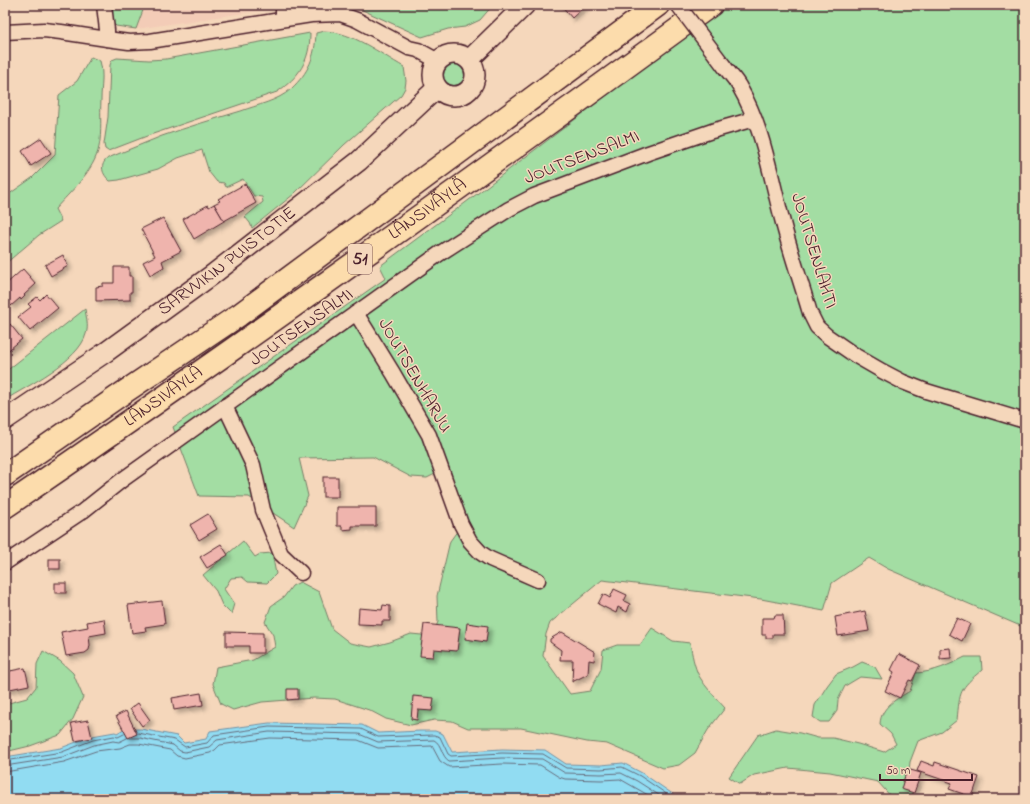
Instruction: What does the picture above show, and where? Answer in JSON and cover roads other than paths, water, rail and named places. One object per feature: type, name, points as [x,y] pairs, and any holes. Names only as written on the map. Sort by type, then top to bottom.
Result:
[{"type":"highway","name":"LÄNSIVÄYLÄ","points":[[5,475],[122,393],[239,315],[658,5]]},
{"type":"highway","name":"LÄNSIVÄYLÄ","points":[[5,507],[256,334],[486,170],[711,5]]},
{"type":"main road","points":[[469,60],[525,5]]},
{"type":"main road","points":[[454,54],[465,57],[469,60],[472,64],[475,75],[472,86],[468,90],[463,94],[451,96],[437,88],[434,83],[433,72],[438,61],[448,55],[454,54]]},
{"type":"main road","name":"SARVVIKIN PUISTOTIE","points":[[5,420],[106,352],[236,256],[359,161],[437,88]]},
{"type":"street","points":[[104,5],[108,30],[107,40]]},
{"type":"street","name":"JOUTSENLAHTI","points":[[678,5],[738,85],[747,102],[766,153],[782,220],[810,313],[817,327],[827,336],[856,356],[882,372],[903,382],[926,391],[1025,421]]},
{"type":"street","points":[[5,32],[44,30],[107,40],[128,42],[150,41],[283,12],[340,14],[357,20],[409,48],[418,50],[438,61]]},
{"type":"street","name":"JOUTSENSALMI","points":[[5,563],[83,511],[122,480],[356,313],[478,228],[508,209],[534,196],[662,148],[754,119]]},
{"type":"street","name":"JOUTSENHARJU","points":[[356,313],[429,435],[461,524],[470,541],[481,554],[538,580]]},
{"type":"street","points":[[225,406],[253,465],[263,510],[281,554],[300,573]]},
{"type":"water","points":[[269,723],[362,725],[378,733],[435,731],[443,734],[452,752],[502,749],[545,750],[566,764],[601,765],[623,763],[642,773],[680,799],[5,799],[5,757],[61,748],[92,736],[115,732],[117,733],[124,729],[141,729],[177,736],[184,743],[206,739],[210,731]]}]
